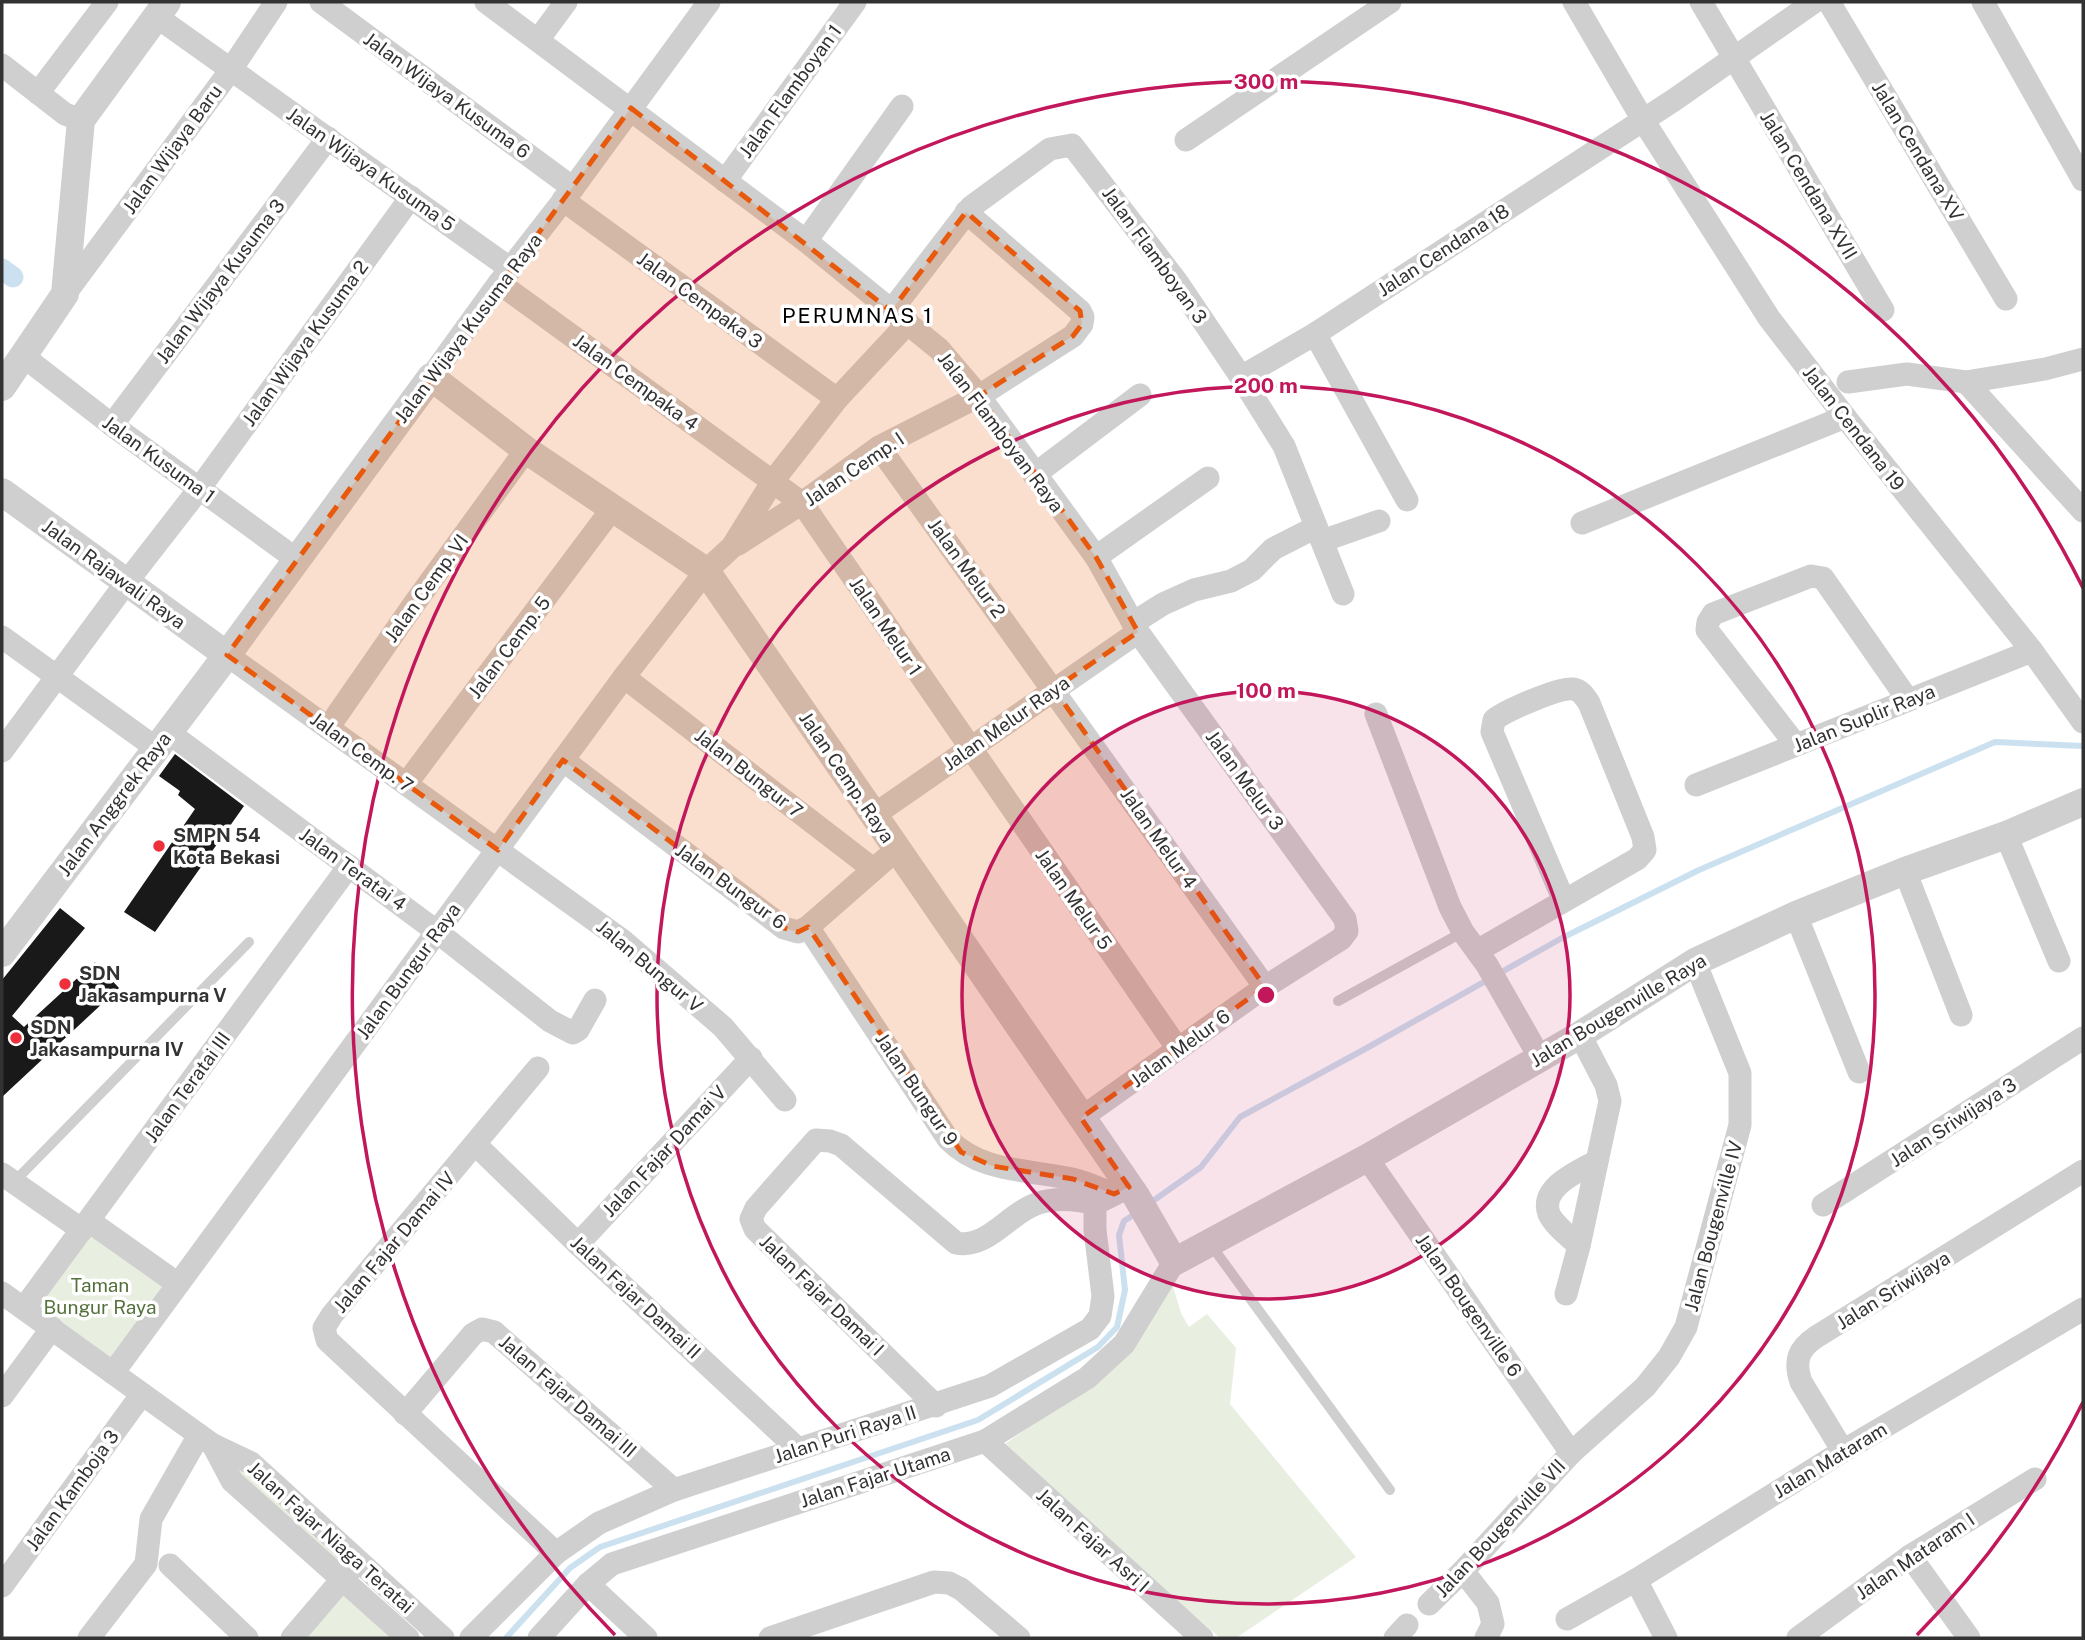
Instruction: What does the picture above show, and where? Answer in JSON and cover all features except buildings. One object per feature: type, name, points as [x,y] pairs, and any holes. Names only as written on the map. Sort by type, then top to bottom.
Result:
[{"type":"street","points":[[2,387],[65,294],[58,107],[107,2]]},
{"type":"street","name":"Jalan Wijaya Baru","points":[[65,294],[230,71],[276,2]]},
{"type":"street","name":"Jalan Wijaya Kusuma 6","points":[[321,2],[568,194]]},
{"type":"street","name":"Jalan Flamboyan Raya","points":[[486,2],[631,108],[806,242],[939,349],[979,396],[1096,557],[1136,628]]},
{"type":"street","points":[[538,40],[566,2]]},
{"type":"street","name":"Jalan Wijaya Kusuma Raya","points":[[227,654],[709,2]]},
{"type":"street","name":"Jalan Flamboyan 1","points":[[725,181],[855,2]]},
{"type":"street","points":[[1186,140],[1390,2]]},
{"type":"street","name":"Jalan Cendana 19","points":[[1574,2],[1643,120],[1769,318],[1844,417],[2032,652],[2083,722]]},
{"type":"street","name":"Jalan Cendana XVII","points":[[1701,2],[1883,310]]},
{"type":"street","name":"Jalan Cendana 18","points":[[1241,377],[1315,334],[1674,100],[1735,60],[1814,2]]},
{"type":"street","name":"Jalan Cendana XV","points":[[1829,2],[2006,299]]},
{"type":"street","points":[[1983,2],[2083,180]]},
{"type":"street","points":[[58,107],[162,9]]},
{"type":"street","name":"Jalan Wijaya Kusuma 5","points":[[162,9],[230,71],[411,197],[505,276]]},
{"type":"street","points":[[2,65],[58,107]]},
{"type":"street","points":[[806,242],[902,106]]},
{"type":"street","name":"Jalan Wijaya Kusuma 3","points":[[112,425],[328,138]]},
{"type":"street","name":"Jalan Flamboyan 3","points":[[899,317],[966,212],[1050,149],[1072,145],[1170,272],[1284,446],[1343,594]]},
{"type":"street","name":"Jalan Cempaka 3","points":[[568,194],[837,399]]},
{"type":"street","name":"Jalan Wijaya Kusuma 2","points":[[2,751],[126,583],[200,489],[411,197]]},
{"type":"street","name":"Jalan Cemp. I","points":[[706,571],[732,547],[802,503],[880,447],[979,396],[1073,336],[1082,324],[1080,311],[966,212]]},
{"type":"street","name":"Jalan Cempaka 4","points":[[505,276],[802,503]]},
{"type":"street","name":"Jalan Cemp. I","points":[[732,547],[773,481],[899,317]]},
{"type":"street","points":[[1315,334],[1407,500]]},
{"type":"street","name":"Jalan Kusuma 1","points":[[23,356],[112,425],[296,559]]},
{"type":"street","points":[[1848,382],[1906,374],[1966,382],[2045,369],[2083,359]]},
{"type":"street","name":"Jalan Cemp. Raya","points":[[432,377],[526,450],[706,571],[1081,1118],[1118,1195],[1153,1223],[1174,1262]]},
{"type":"street","points":[[1966,382],[2074,485],[2083,511]]},
{"type":"street","points":[[1034,475],[1140,395]]},
{"type":"street","points":[[1582,523],[1844,417]]},
{"type":"street","name":"Jalan Melur 2","points":[[880,447],[1054,690]]},
{"type":"street","name":"Jalan Cemp. VI","points":[[328,728],[526,450]]},
{"type":"street","points":[[1096,557],[1208,478]]},
{"type":"street","name":"Jalan Rajawali Raya","points":[[2,492],[227,654]]},
{"type":"street","name":"Jalan Melur 1","points":[[802,503],[970,748]]},
{"type":"street","name":"Jalan Cemp. 5","points":[[406,784],[612,509]]},
{"type":"street","name":"Jalan Melur Raya","points":[[874,816],[1054,690],[1136,628],[1163,604],[1183,595],[1231,581],[1252,570],[1273,549],[1319,534],[1379,522]]},
{"type":"street","name":"Jalan Bungur Raya","points":[[113,1373],[436,931],[706,571]]},
{"type":"street","points":[[1796,745],[1707,630],[1713,614],[1811,576],[1823,578],[1908,700]]},
{"type":"street","name":"Jalan Melur 3","points":[[1136,628],[1345,919],[1347,931]]},
{"type":"street","name":"Jalan Teratai 4","points":[[2,637],[57,677],[162,740],[349,866],[550,1021],[573,1034],[595,1000]]},
{"type":"street","name":"Jalan Suplir Raya","points":[[1696,785],[2032,652]]},
{"type":"street","name":"Jalan Cemp. 7","points":[[227,654],[498,850]]},
{"type":"street","name":"Jalan Anggrek Raya","points":[[2,953],[227,654]]},
{"type":"street","name":"Jalan Bungur 7","points":[[624,677],[873,869]]},
{"type":"street","points":[[1482,958],[1563,901],[1637,859],[1645,850],[1643,837],[1589,703],[1583,693],[1572,688],[1553,692],[1502,714],[1494,720],[1492,732],[1563,901]]},
{"type":"street","name":"Jalan Melur 4","points":[[1054,690],[1265,987]]},
{"type":"street","points":[[1376,714],[1450,907],[1462,932],[1482,958],[1541,1058]]},
{"type":"street","name":"Jalan Melur 5","points":[[970,748],[1178,1049]]},
{"type":"street","name":"Jalan Bungur 6","points":[[563,760],[784,928],[797,932],[808,927],[896,850]]},
{"type":"street","name":"Jalan Bougenville Raya","points":[[1174,1262],[1367,1158],[1541,1058],[1695,962],[1796,915],[1905,871],[2006,835],[2083,802]]},
{"type":"street","points":[[2006,835],[2059,961]]},
{"type":"street","name":"Jalan Bungur V","points":[[498,850],[622,940],[723,1027],[785,1100]]},
{"type":"street","name":"Jalan Teratai III","points":[[24,1308],[349,866]]},
{"type":"street","points":[[1905,871],[1961,1016]]},
{"type":"street","points":[[1796,915],[1859,1072]]},
{"type":"street","name":"Jalan Bungur 9","points":[[808,927],[947,1139],[961,1152],[992,1166],[1073,1179],[1118,1195]]},
{"type":"street","name":"Jalan Melur 6","points":[[1081,1118],[1265,987],[1341,939],[1347,931]]},
{"type":"street","name":"Jalan Bougenville IV","points":[[1571,1453],[1645,1387],[1669,1357],[1686,1327],[1740,1125],[1740,1073],[1695,962]]},
{"type":"street","points":[[1566,1294],[1610,1101],[1606,1084],[1580,1035]]},
{"type":"street","name":"Jalan Sriwijaya 3","points":[[1823,1205],[2083,1038]]},
{"type":"street","name":"Jalan Fajar Damai V","points":[[578,1244],[751,1058]]},
{"type":"street","name":"Jalan Fajar Damai IV","points":[[538,1068],[324,1328],[327,1340],[556,1553]]},
{"type":"street","name":"Jalan Fajar Damai I","points":[[936,1406],[755,1229],[751,1219],[756,1208],[816,1140],[841,1145],[956,1243],[968,1246],[979,1242],[1034,1205],[1055,1199],[1118,1195]]},
{"type":"street","name":"Jalan Fajar Damai II","points":[[475,1144],[798,1449]]},
{"type":"street","name":"Jalan Bougenville 6","points":[[1367,1158],[1571,1453]]},
{"type":"street","points":[[1579,1246],[1550,1216],[1547,1206],[1551,1194],[1559,1184],[1597,1161]]},
{"type":"street","name":"Jalan Sriwijaya","points":[[1843,1451],[1801,1382],[1797,1371],[1797,1359],[1801,1349],[1816,1337],[2083,1171]]},
{"type":"street","points":[[8,1178],[178,1283]]},
{"type":"street","name":"Jalan Puri Raya II","points":[[471,1638],[556,1553],[599,1523],[674,1490],[936,1406],[990,1386],[1090,1329],[1100,1316],[1103,1296],[1095,1230],[1118,1195]]},
{"type":"street","name":"Jalan Fajar Utama","points":[[540,1638],[601,1570],[622,1560],[985,1441],[1087,1377],[1124,1344],[1174,1262]]},
{"type":"street","name":"Jalan Fajar Niaga Teratai","points":[[2,1293],[206,1440],[251,1463],[443,1638]]},
{"type":"street","name":"Jalan Mataram","points":[[1567,1619],[1636,1580],[1843,1451],[2083,1309]]},
{"type":"street","points":[[2,1396],[52,1328]]},
{"type":"street","name":"Jalan Fajar Damai III","points":[[405,1414],[473,1334],[482,1329],[494,1332],[674,1490]]},
{"type":"street","name":"Jalan Kamboja 3","points":[[2,1586],[142,1394]]},
{"type":"street","points":[[89,1638],[146,1564],[151,1519],[206,1440]]},
{"type":"street","name":"Jalan Fajar Niaga Teratai","points":[[206,1440],[232,1481],[408,1638]]},
{"type":"street","name":"Jalan Fajar Asri I","points":[[985,1441],[1202,1638]]},
{"type":"street","name":"Jalan Bougenville VII","points":[[1429,1604],[1463,1571],[1571,1453]]},
{"type":"street","name":"Jalan Mataram I","points":[[1798,1638],[1910,1556],[2035,1479]]},
{"type":"street","points":[[1910,1556],[1969,1638]]},
{"type":"street","points":[[292,1638],[359,1561]]},
{"type":"street","points":[[170,1565],[247,1638]]},
{"type":"street","points":[[1463,1571],[1488,1603],[1493,1624],[1486,1638]]},
{"type":"street","points":[[1636,1580],[1666,1638]]},
{"type":"street","points":[[770,1638],[933,1582],[950,1583],[961,1589],[1019,1638]]},
{"type":"street","points":[[588,1584],[646,1638]]},
{"type":"lane","points":[[1338,1001],[1462,932]]},
{"type":"lane","points":[[8,1178],[248,942]]},
{"type":"lane","points":[[1210,1243],[1390,1490]]},
{"type":"highlighted area","points":[[631,108],[891,311],[966,212],[1080,311],[1082,324],[1073,336],[979,396],[1096,557],[1138,632],[1054,689],[1265,987],[1081,1118],[1129,1187],[1114,1194],[1073,1179],[992,1166],[961,1152],[808,927],[798,932],[784,928],[563,760],[498,850],[227,655]]},
{"type":"green space","name":"Taman Bungur Raya","points":[[89,1228],[172,1284],[112,1367],[30,1307]]},
{"type":"green space","points":[[1172,1283],[1181,1313],[1189,1327],[1207,1314],[1236,1348],[1230,1404],[1356,1557],[1236,1638],[1220,1638],[1002,1446],[1123,1360]]},
{"type":"green space","points":[[225,1457],[247,1467],[351,1561],[343,1571],[236,1477]]},
{"type":"green space","points":[[343,1591],[396,1638],[305,1638]]},
{"type":"waterway","points":[[2,269],[13,277]]},
{"type":"waterway","points":[[1150,1203],[1201,1167],[1240,1117],[1562,938],[1699,870],[1995,742],[2083,746]]},
{"type":"waterway","points":[[506,1638],[570,1568],[600,1547],[978,1420],[1098,1347],[1117,1327],[1125,1290],[1119,1235],[1124,1221],[1138,1212]]},
{"type":"place","name":"SMPN 54 Kota Bekasi","points":[[159,846]]},
{"type":"place","name":"SDN Jakasampurna V","points":[[65,984]]},
{"type":"place","name":"SDN Jakasampurna IV","points":[[16,1038]]},
{"type":"district","name":"PERUMNAS 1","points":[[858,316]]}]
